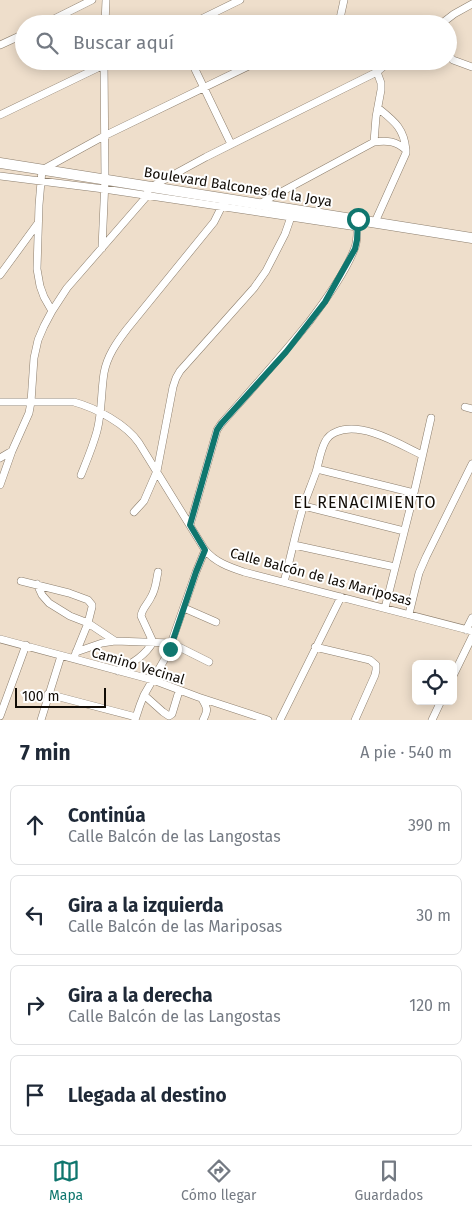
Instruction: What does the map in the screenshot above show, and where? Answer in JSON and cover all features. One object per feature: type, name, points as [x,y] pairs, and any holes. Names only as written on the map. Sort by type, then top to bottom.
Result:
[{"type":"street","points":[[62,15],[92,0]]},
{"type":"street","points":[[105,15],[106,0]]},
{"type":"street","points":[[209,15],[240,0]]},
{"type":"street","points":[[340,15],[344,0]]},
{"type":"street","points":[[453,15],[472,4]]},
{"type":"street","points":[[0,45],[15,38]]},
{"type":"street","points":[[457,61],[472,67]]},
{"type":"street","points":[[0,116],[90,70]]},
{"type":"street","points":[[102,248],[104,70]]},
{"type":"street","points":[[196,70],[231,144]]},
{"type":"street","points":[[52,310],[42,291],[37,268],[42,170],[104,136],[240,70]]},
{"type":"street","points":[[0,485],[12,451],[29,413],[34,358],[41,333],[52,310],[148,192],[231,144],[379,70]]},
{"type":"street","points":[[374,142],[381,90],[381,83],[377,72]]},
{"type":"street","points":[[375,222],[403,161],[406,150],[403,133],[378,108]]},
{"type":"street","points":[[258,204],[374,142],[391,141],[406,150]]},
{"type":"street","name":"Boulevard Balcones de la Joya","points":[[0,163],[42,170],[104,185],[148,192],[357,223],[375,222],[472,238]]},
{"type":"street","name":"Boulevard Balcones de la Joya","points":[[0,176],[41,182],[104,185]]},
{"type":"street","points":[[82,475],[97,431],[104,372],[109,357],[127,328],[214,222],[224,203]]},
{"type":"street","name":"Boulevard Balcones de la Joya","points":[[224,203],[258,204],[292,213]]},
{"type":"street","points":[[134,512],[144,500],[157,471],[176,378],[180,371],[254,288],[270,264],[285,234],[292,213]]},
{"type":"street","points":[[0,275],[38,223]]},
{"type":"street","points":[[190,525],[217,430],[286,352],[325,302],[355,249],[357,223]]},
{"type":"street","name":"Calle Balcón de las Mariposas","points":[[0,402],[74,402],[100,412],[124,428],[136,439],[205,550],[216,560],[244,572],[469,630]]},
{"type":"street","points":[[385,608],[414,493],[430,418]]},
{"type":"street","points":[[284,582],[304,506],[326,440],[335,432],[358,430],[378,434],[422,455]]},
{"type":"street","points":[[0,458],[12,451]]},
{"type":"street","points":[[409,614],[419,573],[472,464]]},
{"type":"street","points":[[317,469],[414,493]]},
{"type":"street","points":[[304,506],[404,531]]},
{"type":"street","points":[[294,545],[395,567]]},
{"type":"street","points":[[48,694],[135,719],[144,696],[165,661],[205,550]]},
{"type":"street","points":[[153,642],[141,616],[142,610],[154,591],[158,572]]},
{"type":"street","points":[[20,581],[37,584],[88,600],[92,604],[88,623],[75,656]]},
{"type":"street","points":[[37,584],[42,595],[49,603],[70,616],[88,623],[115,640]]},
{"type":"street","points":[[280,720],[341,597]]},
{"type":"street","points":[[184,608],[216,622]]},
{"type":"street","points":[[469,630],[472,618]]},
{"type":"street","points":[[457,668],[472,637]]},
{"type":"street","name":"Camino Vecinal","points":[[0,639],[61,656],[75,656],[118,671],[153,680],[179,691],[268,720]]},
{"type":"street","points":[[75,656],[115,640],[171,643],[209,662]]},
{"type":"street","points":[[118,671],[148,651],[153,642]]},
{"type":"street","points":[[0,716],[3,697],[26,645]]},
{"type":"street","points":[[315,647],[370,660],[376,665],[375,674],[355,720]]},
{"type":"street","points":[[40,720],[61,656]]},
{"type":"street","points":[[144,696],[169,716],[172,714],[179,691]]},
{"type":"street","points":[[202,699],[207,708],[203,720]]},
{"type":"street","points":[[432,720],[439,705]]},
{"type":"district","name":"EL RENACIMIENTO","points":[[365,502]]},
{"type":"route","points":[[170,649],[205,550],[190,525],[214,436],[221,424],[286,352],[325,302],[355,249],[358,219]]}]
